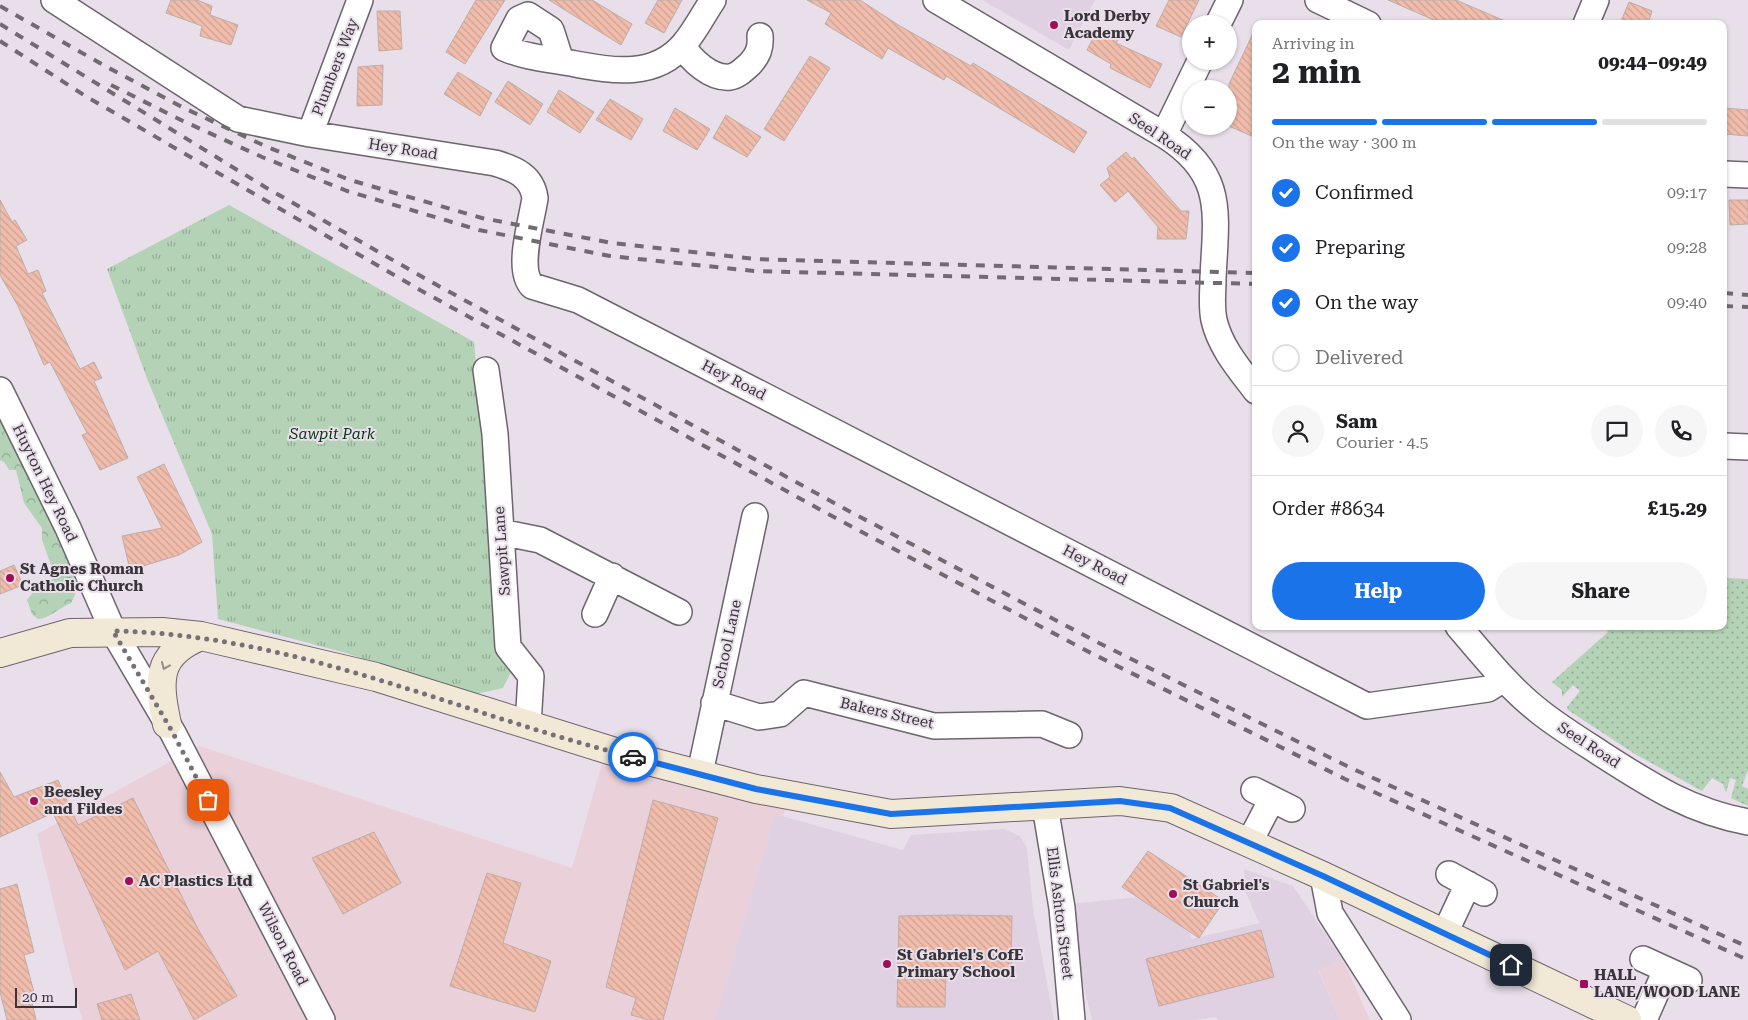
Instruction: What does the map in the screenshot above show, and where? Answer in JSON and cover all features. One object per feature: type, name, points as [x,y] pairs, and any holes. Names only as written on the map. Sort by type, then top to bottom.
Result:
[{"type":"street","name":"Plumbers Way","points":[[310,134],[360,0]]},
{"type":"street","points":[[561,61],[551,30],[528,15],[520,19],[505,42],[504,48],[513,52],[617,72],[640,69],[663,61],[683,46],[713,0]]},
{"type":"street","name":"Seel Road","points":[[936,0],[1164,135],[1194,157],[1205,172],[1210,186],[1216,217],[1212,303],[1215,322],[1223,343],[1252,385]]},
{"type":"street","points":[[1222,15],[1230,0]]},
{"type":"street","points":[[1318,0],[1360,20]]},
{"type":"street","points":[[1588,20],[1596,0]]},
{"type":"street","name":"Hey Road","points":[[63,3],[238,119],[310,134],[495,163],[522,174],[533,189],[535,198],[524,265],[527,281],[532,286],[578,300],[1367,706],[1488,689],[1504,679]]},
{"type":"street","points":[[683,46],[690,58],[699,65],[717,75],[731,77],[742,72],[754,59],[761,48],[760,36]]},
{"type":"street","points":[[1164,135],[1196,70]]},
{"type":"street","points":[[1727,174],[1748,175]]},
{"type":"street","name":"Sawpit Lane","points":[[486,370],[494,434],[502,532],[508,647],[531,676],[528,725]]},
{"type":"street","name":"Huyton Hey Road","points":[[0,390],[68,528],[113,631]]},
{"type":"street","points":[[1727,446],[1748,447]]},
{"type":"street","name":"School Lane","points":[[700,773],[755,516]]},
{"type":"street","points":[[502,532],[540,540],[679,612]]},
{"type":"street","points":[[595,614],[612,576]]},
{"type":"street","name":"Seel Road","points":[[1461,630],[1504,679],[1540,712],[1663,793],[1716,816],[1748,822]]},
{"type":"street","points":[[0,653],[70,633],[113,631],[162,632],[201,636],[376,677],[625,755],[756,789],[891,814],[1120,801],[1170,808],[1250,842],[1627,1020]]},
{"type":"street","name":"Wilson Road","points":[[113,631],[167,724],[322,1020]]},
{"type":"street","points":[[167,724],[161,696],[161,679],[166,662],[180,646],[201,636]]},
{"type":"street","name":"Bakers Street","points":[[714,703],[759,717],[780,714],[804,693],[934,726],[1042,724],[1068,735]]},
{"type":"street","points":[[1250,842],[1273,799]]},
{"type":"street","name":"Ellis Ashton Street","points":[[1045,806],[1062,908],[1072,1020]]},
{"type":"street","points":[[1323,876],[1330,913],[1398,1020]]},
{"type":"street","points":[[1444,933],[1467,884]]},
{"type":"street","points":[[1643,959],[1689,980]]},
{"type":"street","points":[[1644,1020],[1666,970]]},
{"type":"shaded area","name":"Lord Derby Academy","points":[[982,0],[1095,0],[1069,50]]},
{"type":"shaded area","points":[[199,746],[572,868],[603,760],[785,809],[733,1020],[82,1020],[37,834]]},
{"type":"shaded area","name":"St Gabriel's CofE Primary School","points":[[775,814],[903,850],[911,835],[1004,829],[1020,836],[1027,848],[1033,909],[1054,1020],[715,1020]]},
{"type":"shaded area","points":[[1244,869],[1293,886],[1343,960],[1318,970],[1340,1020],[1218,1020],[1216,1017],[1196,1020],[1092,1020],[1081,974],[1070,904],[1139,897],[1188,929],[1192,939],[1259,923],[1246,893]]},
{"type":"shaded area","points":[[1343,960],[1370,1020],[1340,1020],[1318,969]]},
{"type":"green space","name":"Sawpit Park","points":[[229,205],[474,342],[488,491],[513,668],[503,688],[471,695],[346,653],[218,619],[212,534],[148,381],[107,269]]},
{"type":"green space","points":[[0,405],[26,472],[34,481],[60,540],[76,583],[75,595],[71,603],[50,615],[38,619],[32,614],[27,600],[34,591],[53,579],[51,565],[42,540],[42,528],[24,503],[16,470],[9,470],[5,463],[0,460]]},
{"type":"green space","points":[[1727,578],[1748,579],[1748,770],[1742,786],[1748,789],[1748,806],[1731,798],[1736,780],[1730,778],[1726,793],[1723,784],[1712,778],[1702,791],[1635,754],[1568,710],[1567,707],[1580,691],[1573,685],[1562,697],[1562,690],[1552,682],[1608,632],[1607,630],[1727,630]]},
{"type":"building","points":[[171,0],[197,0],[212,6],[210,15],[238,25],[231,45],[200,36],[202,26],[166,13]]},
{"type":"building","points":[[476,0],[505,0],[465,64],[446,52]]},
{"type":"building","points":[[549,0],[592,0],[632,24],[621,45]]},
{"type":"building","points":[[658,0],[682,0],[664,33],[645,23]]},
{"type":"building","points":[[807,0],[860,0],[900,26],[971,66],[973,63],[1087,132],[1074,153],[946,76],[944,80],[888,48],[882,59],[825,24],[831,13]]},
{"type":"building","points":[[1169,0],[1199,0],[1192,15],[1182,15],[1181,37],[1156,26]]},
{"type":"building","points":[[1388,0],[1456,0],[1503,20],[1434,20]]},
{"type":"building","points":[[1629,2],[1652,11],[1649,20],[1622,20]]},
{"type":"building","points":[[377,11],[400,11],[402,49],[379,51]]},
{"type":"building","points":[[1099,27],[1120,37],[1116,43],[1162,64],[1150,88],[1110,68],[1111,64],[1087,50]]},
{"type":"building","points":[[1252,35],[1252,136],[1237,130],[1237,80],[1231,80]]},
{"type":"building","points":[[810,56],[830,68],[784,141],[764,129]]},
{"type":"building","points":[[383,65],[382,105],[357,106],[358,67]]},
{"type":"building","points":[[458,72],[492,93],[480,116],[444,94]]},
{"type":"building","points":[[508,81],[543,104],[530,125],[495,102]]},
{"type":"building","points":[[559,90],[594,112],[580,133],[547,112]]},
{"type":"building","points":[[610,99],[643,119],[631,140],[596,120]]},
{"type":"building","points":[[675,108],[710,129],[697,150],[663,131]]},
{"type":"building","points":[[1727,108],[1748,110],[1748,136],[1727,134]]},
{"type":"building","points":[[726,115],[761,137],[747,157],[713,138]]},
{"type":"building","points":[[1126,152],[1132,159],[1134,157],[1181,211],[1189,211],[1186,239],[1157,239],[1158,227],[1128,191],[1115,202],[1100,185],[1110,177],[1107,168]]},
{"type":"building","points":[[0,200],[12,222],[15,220],[27,240],[16,246],[28,274],[38,270],[46,291],[42,293],[80,369],[94,362],[102,378],[94,381],[128,458],[100,470],[82,435],[87,433],[50,362],[44,365],[18,306],[0,275]]},
{"type":"building","points":[[1729,200],[1748,200],[1748,224],[1730,225]]},
{"type":"building","points":[[164,464],[202,542],[179,555],[130,570],[122,536],[162,528],[137,477]]},
{"type":"building","name":"St Agnes Roman Catholic Church","points":[[14,565],[23,585],[0,594],[0,571]]},
{"type":"building","name":"AC Plastics Ltd","points":[[0,772],[14,797],[58,780],[78,825],[133,798],[198,929],[237,996],[194,1020],[158,951],[125,970],[53,813],[0,837]]},
{"type":"building","points":[[653,800],[718,818],[663,1020],[649,1020],[631,1015],[636,998],[606,987]]},
{"type":"building","points":[[374,832],[401,883],[343,914],[312,858]]},
{"type":"building","name":"St Gabriel's Church","points":[[1148,851],[1224,901],[1199,938],[1122,887]]},
{"type":"building","points":[[487,873],[521,883],[503,943],[551,961],[535,1012],[450,986]]},
{"type":"building","points":[[17,884],[34,952],[24,955],[35,996],[31,998],[36,1020],[7,1020],[0,992],[0,889]]},
{"type":"building","points":[[899,916],[1012,916],[1011,969],[946,968],[945,1007],[897,1007]]},
{"type":"building","points":[[1261,930],[1274,977],[1159,1006],[1146,959]]},
{"type":"building","points":[[131,994],[140,1020],[102,1020],[97,1004]]},
{"type":"railway","points":[[0,6],[105,66],[184,108],[265,146],[350,180],[482,218],[612,243],[755,259],[1252,273]]},
{"type":"railway","points":[[0,24],[265,187],[426,279],[847,510],[1097,642],[1351,768],[1748,947]]},
{"type":"railway","points":[[0,41],[87,97],[420,290],[841,521],[1091,653],[1345,779],[1748,960]]},
{"type":"railway","points":[[111,85],[183,121],[262,157],[347,191],[479,230],[610,256],[754,271],[1252,284]]},
{"type":"railway","points":[[1727,293],[1748,295]]},
{"type":"railway","points":[[1727,306],[1748,307]]},
{"type":"way so far","points":[[208,800],[173,733],[113,631],[162,632],[201,636],[242,644],[376,677],[633,757]]},
{"type":"place","name":"Lord Derby Academy","points":[[1054,25]]},
{"type":"place","name":"St Agnes Roman Catholic Church","points":[[10,578]]},
{"type":"place","name":"Beesley and Fildes","points":[[34,801]]},
{"type":"place","name":"AC Plastics Ltd","points":[[129,881]]},
{"type":"place","name":"St Gabriel's Church","points":[[1173,894]]},
{"type":"place","name":"St Gabriel's CofE Primary School","points":[[887,964]]},
{"type":"place","name":"HALL LANE/WOOD LANE","points":[[1584,984]]},
{"type":"route","points":[[633,757],[756,789],[891,814],[1120,801],[1170,808],[1323,876],[1511,965]]}]
